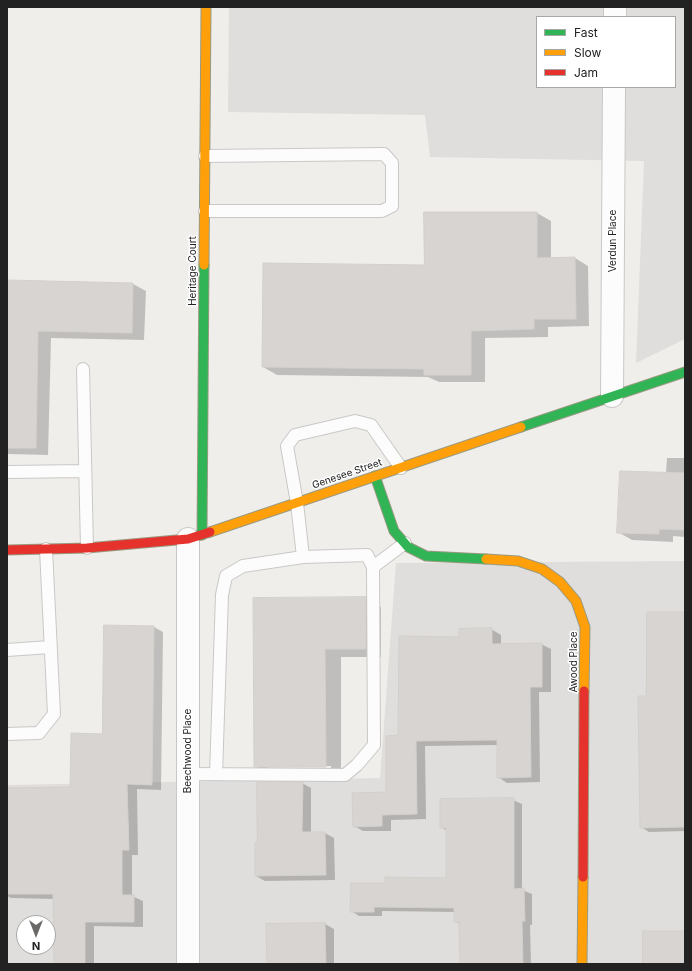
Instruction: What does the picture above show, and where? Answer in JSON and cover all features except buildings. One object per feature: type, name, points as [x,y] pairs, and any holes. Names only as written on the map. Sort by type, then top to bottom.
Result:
[{"type":"street","name":"Heritage Court","points":[[195,537],[205,211],[206,7]]},
{"type":"street","name":"Verdun Place","points":[[612,396],[614,88]]},
{"type":"street","name":"Genesee Street","points":[[7,550],[87,548],[195,537],[685,372]]},
{"type":"street","name":"Awood Place","points":[[375,476],[394,532],[408,547],[426,556],[518,561],[542,569],[560,582],[576,601],[585,627],[582,964]]},
{"type":"street","name":"Beechwood Place","points":[[188,964],[188,774],[195,537]]},
{"type":"lane","points":[[205,156],[384,154],[392,163],[392,206],[382,211],[205,211]]},
{"type":"lane","points":[[83,369],[87,548]]},
{"type":"lane","points":[[303,557],[297,503],[287,446],[295,435],[355,421],[371,425],[401,468]]},
{"type":"lane","points":[[7,472],[85,472]]},
{"type":"lane","points":[[373,567],[405,543]]},
{"type":"lane","points":[[7,734],[39,733],[54,714],[46,549]]},
{"type":"lane","points":[[188,774],[345,775],[357,765],[374,745],[373,567],[367,555],[303,557],[243,566],[226,576],[222,595],[216,774]]},
{"type":"lane","points":[[7,650],[50,647]]},
{"type":"shaded area","points":[[229,7],[685,7],[685,339],[636,363],[644,161],[430,157],[425,115],[228,112]]},
{"type":"shaded area","points":[[685,561],[685,964],[7,964],[7,785],[380,778],[396,563]]},
{"type":"traffic: fast","points":[[202,535],[204,265]]},
{"type":"traffic: fast","points":[[521,427],[685,372]]},
{"type":"traffic: fast","points":[[375,476],[394,531],[408,547],[426,556],[486,559]]},
{"type":"traffic: slow","points":[[204,265],[206,7]]},
{"type":"traffic: slow","points":[[210,532],[521,427]]},
{"type":"traffic: slow","points":[[486,559],[518,561],[542,569],[560,582],[576,601],[585,627],[584,691]]},
{"type":"traffic: slow","points":[[582,964],[583,877]]},
{"type":"traffic: jam","points":[[7,550],[87,548],[188,539],[210,532]]},
{"type":"traffic: jam","points":[[583,877],[584,691]]}]
